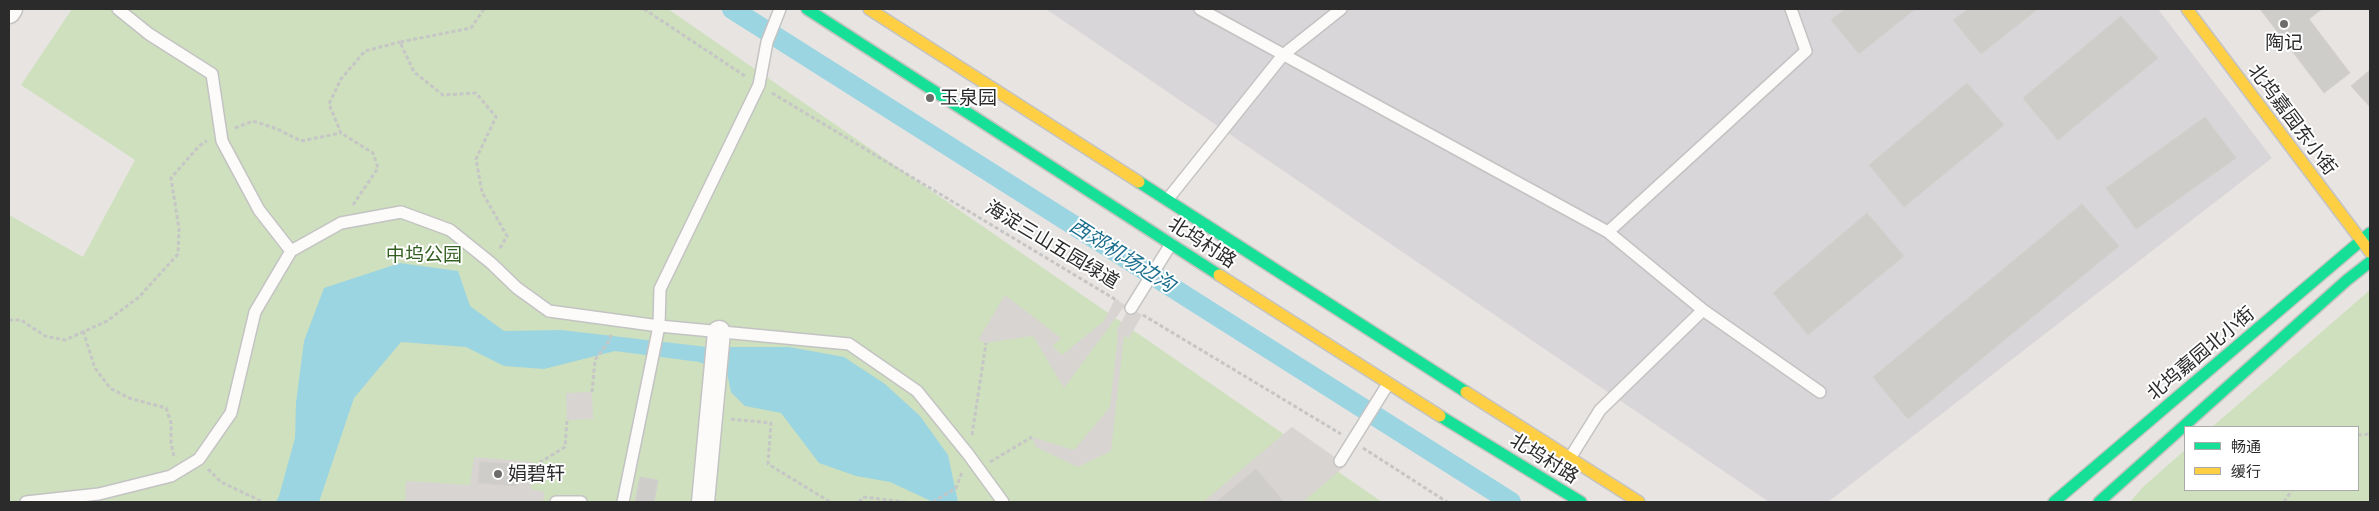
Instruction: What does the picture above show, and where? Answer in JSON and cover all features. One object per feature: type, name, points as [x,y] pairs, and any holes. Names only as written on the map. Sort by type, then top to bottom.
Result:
[{"type":"main road","name":"北坞村路","points":[[808,9],[1388,384],[1580,502]]},
{"type":"main road","name":"北坞村路","points":[[869,9],[1639,502]]},
{"type":"main road","name":"北坞嘉园东小街","points":[[2186,9],[2366,237],[2370,252]]},
{"type":"main road","name":"北坞嘉园北小街","points":[[2054,502],[2366,237]]},
{"type":"main road","points":[[2099,502],[2347,280],[2370,262]]},
{"type":"street","points":[[703,502],[719,332]]},
{"type":"lane","points":[[118,9],[149,34],[212,74],[222,141],[259,210],[291,251]]},
{"type":"lane","points":[[623,502],[659,326],[660,289],[759,85],[767,42],[780,9]]},
{"type":"lane","points":[[1200,9],[1608,232],[1703,310],[1820,392]]},
{"type":"lane","points":[[1167,200],[1283,55],[1341,9]]},
{"type":"lane","points":[[1608,232],[1806,51],[1791,9]]},
{"type":"lane","points":[[26,502],[99,494],[171,476],[199,460],[231,413],[255,312],[291,251],[341,223],[401,212],[450,230],[492,264],[517,288],[548,311],[659,326],[849,344],[916,391],[979,468],[1003,502]]},
{"type":"lane","points":[[1131,308],[1171,244]]},
{"type":"lane","points":[[1570,458],[1600,410],[1703,310]]},
{"type":"lane","points":[[1340,461],[1388,384]]},
{"type":"lane","points":[[556,502],[581,502]]},
{"type":"path","points":[[341,223],[378,168],[373,153],[342,133],[329,104],[341,80],[365,51],[471,28],[484,9]]},
{"type":"path","name":"海淀三山五园绿道","points":[[644,9],[759,85],[1131,308],[1355,436],[1447,502]]},
{"type":"path","points":[[400,42],[414,72],[421,78],[443,95],[476,94],[496,117],[476,159],[482,192],[507,236],[492,264]]},
{"type":"path","points":[[9,320],[21,320],[45,336],[65,340],[107,320],[139,297],[178,254],[179,229],[170,178],[199,146],[221,133],[253,122],[278,129],[301,142],[342,133]]},
{"type":"path","points":[[592,392],[595,360],[609,341],[616,321]]},
{"type":"path","points":[[83,331],[95,368],[110,388],[129,398],[166,408],[171,423],[171,443],[178,472]]},
{"type":"path","points":[[933,502],[956,488],[968,454],[986,343]]},
{"type":"path","points":[[711,417],[771,423],[768,464],[830,502]]},
{"type":"path","points":[[534,466],[565,447],[567,420]]},
{"type":"path","points":[[979,468],[1032,437]]},
{"type":"path","points":[[199,460],[221,482],[263,502]]},
{"type":"path","points":[[2284,502],[2291,491]]},
{"type":"path","points":[[859,502],[863,496],[905,502]]},
{"type":"shaded area","points":[[1046,9],[2158,9],[2272,158],[1828,502],[1769,502]]},
{"type":"shaded area","points":[[1005,295],[1061,338],[1052,346],[1062,355],[1104,321],[1115,299],[1142,315],[1129,338],[1124,336],[1111,451],[1078,467],[1036,447],[1032,437],[1074,450],[1110,407],[1118,333],[1116,331],[1128,310],[1123,308],[1064,388],[1033,336],[986,343],[978,340]]},
{"type":"shaded area","points":[[592,392],[593,419],[567,420],[566,393]]},
{"type":"shaded area","points":[[1292,427],[1346,465],[1303,502],[1278,502],[1281,499],[1256,469],[1216,502],[1203,502]]},
{"type":"shaded area","points":[[474,457],[534,462],[531,489],[545,492],[543,502],[405,502],[406,481],[470,485]],"holes":[[[480,462],[517,464],[516,486],[478,483]]]},
{"type":"green space","name":"中坞公园","points":[[72,9],[668,9],[1382,502],[9,502],[9,215],[83,257],[135,160],[21,85]]},
{"type":"green space","points":[[2370,290],[2370,502],[2130,502],[2143,487],[2184,451],[2184,491],[2359,491],[2359,426],[2213,426]]},
{"type":"water","points":[[400,263],[458,271],[470,306],[504,331],[561,330],[707,347],[789,347],[844,357],[885,384],[920,416],[948,455],[958,502],[933,502],[890,482],[856,476],[819,463],[781,413],[745,406],[731,392],[727,373],[699,362],[615,351],[544,369],[504,366],[466,347],[401,342],[354,398],[319,502],[276,502],[295,438],[296,403],[304,341],[324,288]]},
{"type":"building","points":[[1845,9],[1915,9],[1859,54],[1831,20]]},
{"type":"building","points":[[1968,9],[2038,9],[1981,54],[1953,20]]},
{"type":"building","points":[[2260,9],[2322,9],[2309,19],[2350,73],[2324,93]]},
{"type":"building","points":[[2121,16],[2158,58],[2058,140],[2023,98]]},
{"type":"building","points":[[2370,70],[2370,107],[2351,86]]},
{"type":"building","points":[[1967,83],[2004,125],[1904,207],[1869,165]]},
{"type":"building","points":[[2205,117],[2236,158],[2136,229],[2106,188]]},
{"type":"building","points":[[2082,204],[2119,246],[1908,419],[1873,377]]},
{"type":"building","points":[[1867,213],[1904,256],[1808,335],[1773,293]]},
{"type":"building","name":"娟碧轩","points":[[480,462],[517,464],[516,486],[478,483]]},
{"type":"building","points":[[1256,469],[1284,502],[1216,502]]},
{"type":"building","points":[[640,477],[658,480],[654,502],[635,502]]},
{"type":"waterway","name":"西郊机场边沟","points":[[732,9],[1511,502]]},
{"type":"traffic: fast","points":[[807,9],[1219,275]]},
{"type":"traffic: fast","points":[[1139,182],[1466,392]]},
{"type":"traffic: fast","points":[[2054,502],[2370,233]]},
{"type":"traffic: fast","points":[[2099,502],[2347,280],[2370,262]]},
{"type":"traffic: fast","points":[[1440,416],[1581,502]]},
{"type":"traffic: slow","points":[[869,9],[1139,182]]},
{"type":"traffic: slow","points":[[2187,9],[2370,252]]},
{"type":"traffic: slow","points":[[1219,275],[1440,416]]},
{"type":"traffic: slow","points":[[1466,392],[1639,502]]},
{"type":"place","name":"陶记","points":[[2284,24]]},
{"type":"place","name":"玉泉园","points":[[930,98]]},
{"type":"place","name":"娟碧轩","points":[[498,474]]}]
